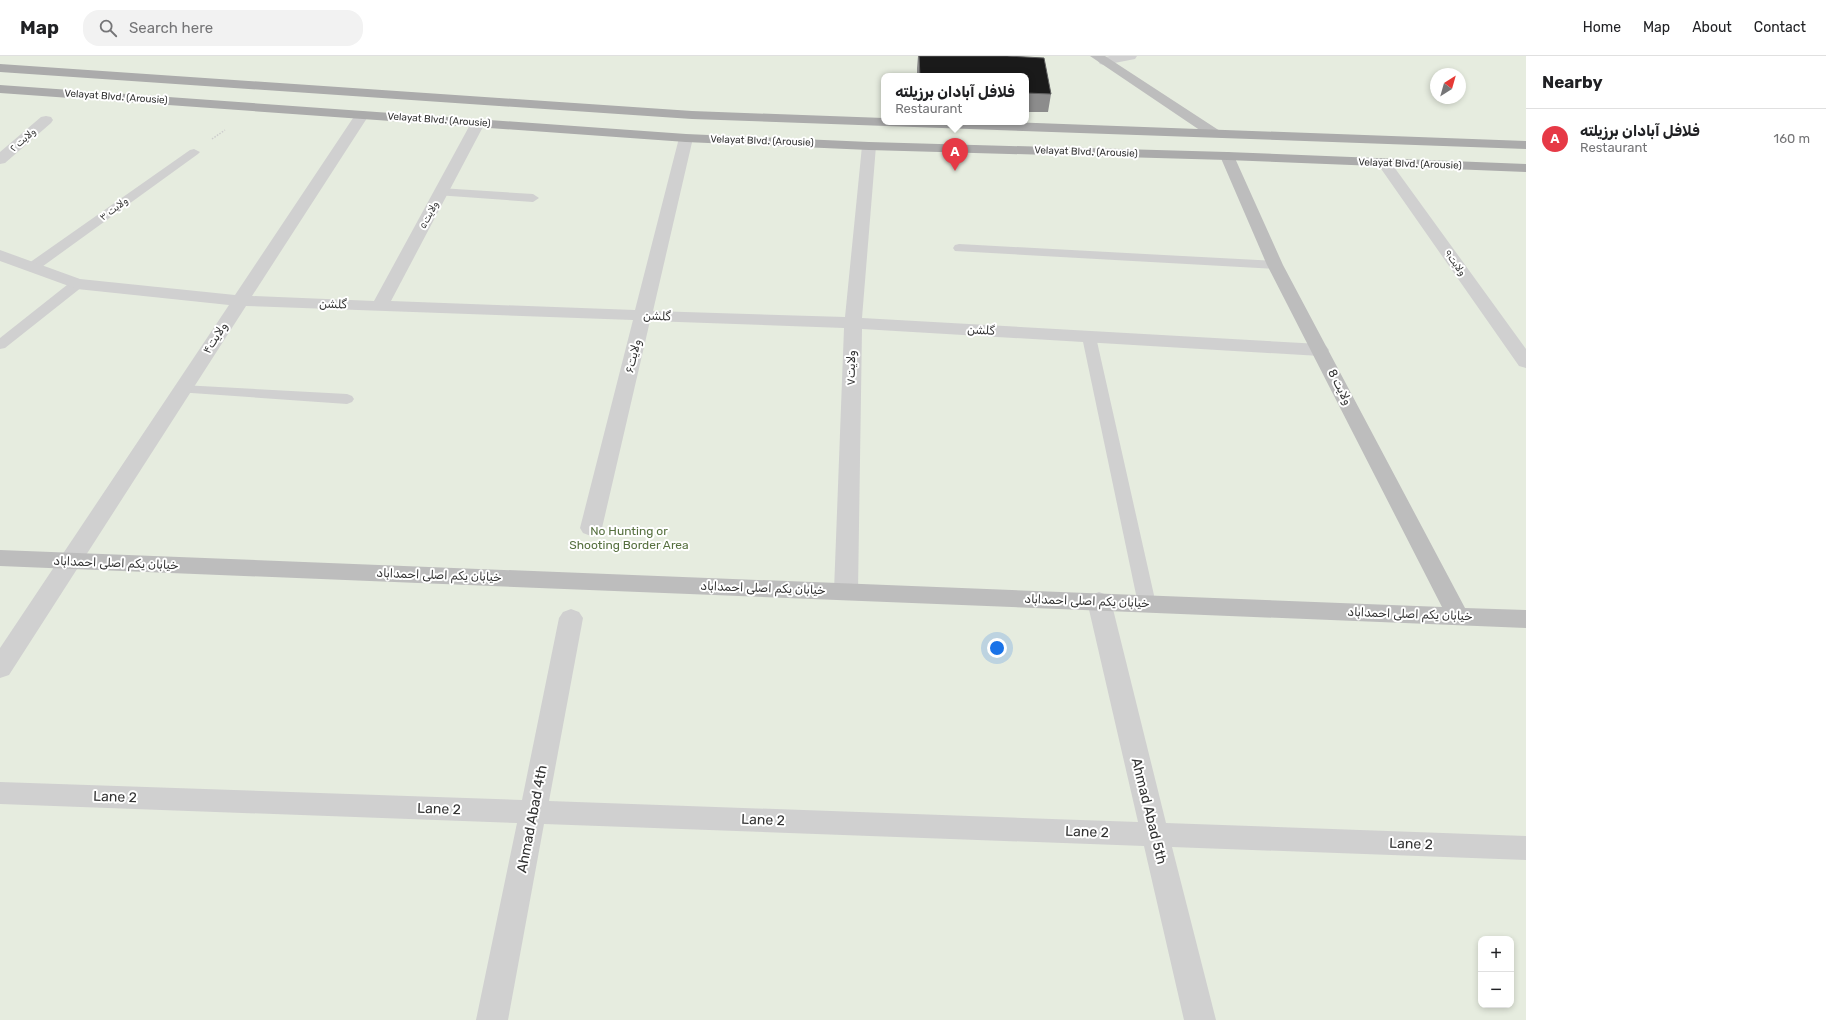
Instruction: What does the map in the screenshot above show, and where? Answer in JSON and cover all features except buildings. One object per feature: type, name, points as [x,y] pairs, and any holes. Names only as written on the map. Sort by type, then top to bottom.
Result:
[{"type":"main road","name":"Velayat Blvd. (Arousie)","points":[[0,68],[692,115],[881,122]]},
{"type":"main road","name":"Velayat Blvd. (Arousie)","points":[[0,89],[686,138],[869,146],[1227,156],[1526,169]]},
{"type":"main road","points":[[686,138],[694,132],[697,126],[696,120],[692,115]]},
{"type":"main road","points":[[749,140],[742,134],[740,128],[745,122],[755,117]]},
{"type":"main road","name":"Velayat Blvd. (Arousie)","points":[[974,125],[1526,144]]},
{"type":"street","points":[[1100,59],[1131,56]]},
{"type":"street","points":[[1100,59],[1215,134]]},
{"type":"street","name":"ولایت۴","points":[[0,668],[362,115]]},
{"type":"street","name":"ولایت ۲","points":[[0,160],[46,120]]},
{"type":"street","name":"ولایت۵","points":[[380,306],[478,123]]},
{"type":"street","name":"ولایت۶","points":[[591,528],[686,138]]},
{"type":"street","name":"ولایت۷","points":[[846,591],[853,323],[869,146]]},
{"type":"street","name":"ولایت 8","points":[[1227,156],[1276,264],[1458,616]]},
{"type":"street","name":"ولایت۹","points":[[1384,163],[1526,362]]},
{"type":"street","name":"گلشن","points":[[0,255],[34,266],[77,284],[239,301],[853,323],[1320,350]]},
{"type":"street","name":"خیابان یکم اصلی احمداباد","points":[[0,558],[1526,619]]},
{"type":"street","name":"Ahmad Abad 5th","points":[[1099,602],[1200,1020]]},
{"type":"street","name":"Ahmad Abad 4th","points":[[492,1020],[571,618]]},
{"type":"street","name":"Lane 2","points":[[0,793],[1526,848]]},
{"type":"lane","name":"ولایت ۳","points":[[34,266],[194,152]]},
{"type":"lane","points":[[440,192],[533,198]]},
{"type":"lane","points":[[959,248],[1276,264]]},
{"type":"lane","points":[[0,345],[77,284]]},
{"type":"lane","points":[[1089,337],[1147,604]]},
{"type":"lane","points":[[182,388],[347,399]]},
{"type":"green space","name":"No Hunting or Shooting Border Area","points":[[0,56],[1526,56],[1526,1020],[0,1020]]},
{"type":"place","name":"فلافل آبادان برزیلته","points":[[955,171]]}]
